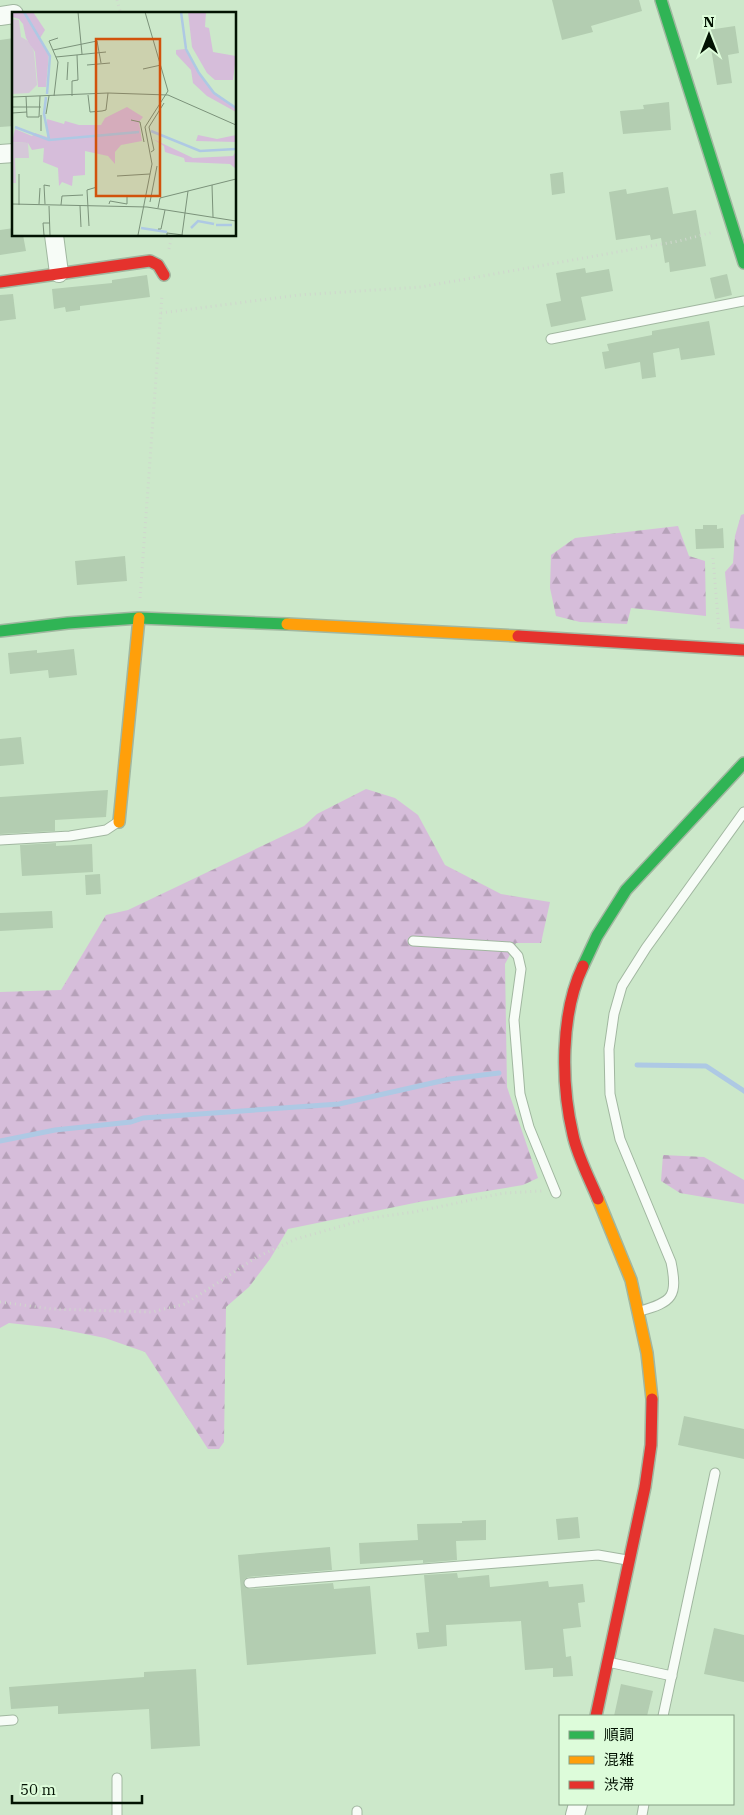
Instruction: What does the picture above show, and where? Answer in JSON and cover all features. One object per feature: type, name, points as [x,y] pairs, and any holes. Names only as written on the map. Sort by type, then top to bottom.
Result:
[{"type":"street","points":[[661,0],[744,263]]},
{"type":"street","points":[[54,236],[59,273]]},
{"type":"street","points":[[0,282],[150,261],[158,264],[164,275]]},
{"type":"street","points":[[118,822],[138,618]]},
{"type":"street","points":[[0,631],[68,623],[138,618],[358,627],[744,650]]},
{"type":"street","points":[[596,1715],[645,1487],[651,1445],[652,1391],[639,1312],[623,1258],[573,1137],[566,1094],[566,1022],[577,978],[598,936],[626,890],[744,764]]},
{"type":"lane","points":[[552,339],[744,301]]},
{"type":"lane","points":[[639,1312],[661,1305],[674,1292],[675,1280],[671,1262],[620,1139],[610,1094],[609,1049],[614,1014],[622,986],[646,948],[744,812]]},
{"type":"lane","points":[[0,840],[70,836],[106,830],[118,822]]},
{"type":"lane","points":[[413,941],[510,947],[518,956],[521,969],[514,1020],[520,1094],[529,1127],[556,1193]]},
{"type":"lane","points":[[663,1715],[715,1473]]},
{"type":"lane","points":[[249,1583],[598,1555],[629,1560]]},
{"type":"lane","points":[[608,1662],[672,1676]]},
{"type":"lane","points":[[0,1721],[13,1720]]},
{"type":"lane","points":[[117,1778],[117,1815]]},
{"type":"path","points":[[161,313],[299,295],[421,287],[679,241],[733,227]]},
{"type":"path","points":[[138,618],[164,275]]},
{"type":"path","points":[[0,1302],[52,1309],[152,1312],[185,1304],[257,1257],[296,1239],[370,1218],[414,1212],[504,1193],[539,1191],[556,1193]]},
{"type":"green space","points":[[744,514],[744,629],[730,628],[725,572],[733,563],[735,536],[741,515]]},
{"type":"green space","points":[[678,526],[689,556],[705,561],[706,616],[631,608],[627,624],[580,622],[556,616],[550,588],[551,555],[575,538]]},
{"type":"green space","points":[[366,789],[395,798],[418,815],[445,865],[501,894],[550,902],[541,943],[516,943],[505,964],[507,1087],[538,1178],[523,1185],[419,1202],[288,1229],[270,1259],[249,1287],[226,1307],[224,1442],[219,1449],[208,1449],[145,1352],[105,1338],[55,1328],[9,1323],[0,1328],[0,992],[61,990],[106,915],[128,910],[304,826],[317,814]]},
{"type":"green space","points":[[663,1155],[704,1157],[744,1180],[744,1204],[680,1193],[661,1181]]},
{"type":"building","points":[[552,0],[639,0],[642,11],[591,26],[593,32],[562,40]]},
{"type":"building","points":[[735,26],[739,53],[728,55],[732,83],[717,85],[708,30]]},
{"type":"building","points":[[12,38],[12,126],[0,127],[0,40]]},
{"type":"building","points":[[669,102],[671,130],[623,134],[620,111],[644,109],[643,105]]},
{"type":"building","points":[[563,172],[565,193],[552,195],[550,174]]},
{"type":"building","points":[[668,187],[673,214],[696,210],[706,266],[670,272],[669,262],[665,263],[661,238],[651,240],[650,235],[616,240],[609,192],[626,189],[627,194]]},
{"type":"building","points":[[12,228],[12,236],[23,236],[26,251],[0,255],[0,230]]},
{"type":"building","points":[[585,268],[586,273],[609,269],[613,291],[581,297],[586,320],[551,327],[546,304],[561,301],[556,273]]},
{"type":"building","points":[[727,274],[732,295],[715,299],[710,278]]},
{"type":"building","points":[[147,275],[150,297],[80,306],[80,310],[66,312],[65,307],[54,309],[52,289],[112,283],[112,280]]},
{"type":"building","points":[[13,294],[16,319],[0,321],[0,295]]},
{"type":"building","points":[[709,321],[715,355],[681,360],[679,348],[653,353],[656,377],[642,379],[640,362],[605,369],[602,352],[609,351],[607,344],[652,335],[652,331]]},
{"type":"building","points":[[703,525],[717,525],[717,529],[723,528],[724,548],[696,549],[695,529],[703,529]]},
{"type":"building","points":[[125,556],[127,581],[77,585],[75,561]]},
{"type":"building","points":[[74,649],[77,675],[49,678],[48,670],[10,674],[8,653],[37,650],[37,653]]},
{"type":"building","points":[[21,737],[24,764],[0,766],[0,739]]},
{"type":"building","points":[[108,790],[106,817],[55,820],[55,831],[0,834],[0,797]]},
{"type":"building","points":[[56,843],[56,846],[92,844],[93,872],[22,876],[20,845]]},
{"type":"building","points":[[100,874],[101,894],[86,895],[85,875]]},
{"type":"building","points":[[52,911],[53,928],[0,931],[0,913]]},
{"type":"building","points":[[684,1416],[744,1429],[744,1459],[678,1445]]},
{"type":"building","points":[[578,1517],[580,1538],[558,1540],[556,1519]]},
{"type":"building","points":[[486,1520],[486,1540],[456,1541],[457,1560],[423,1563],[423,1560],[360,1564],[359,1543],[418,1540],[417,1524],[462,1523],[462,1521]]},
{"type":"building","points":[[330,1547],[332,1570],[248,1577],[244,1580],[244,1586],[250,1589],[333,1583],[334,1589],[370,1586],[376,1654],[247,1665],[238,1555]]},
{"type":"building","points":[[457,1573],[458,1578],[489,1575],[490,1587],[548,1581],[549,1587],[583,1584],[585,1602],[578,1603],[581,1627],[563,1629],[566,1657],[571,1656],[573,1676],[553,1677],[553,1668],[525,1670],[521,1621],[446,1625],[447,1646],[418,1649],[416,1633],[429,1632],[424,1575]]},
{"type":"building","points":[[714,1628],[744,1635],[744,1682],[704,1674]]},
{"type":"building","points":[[196,1669],[200,1746],[151,1749],[149,1709],[58,1714],[58,1706],[11,1709],[9,1687],[144,1677],[144,1672]]},
{"type":"building","points":[[621,1684],[653,1691],[647,1715],[614,1715]]},
{"type":"waterway","points":[[637,1065],[706,1066],[744,1091]]},
{"type":"waterway","points":[[0,1141],[55,1130],[131,1122],[143,1118],[339,1104],[450,1079],[499,1073]]},
{"type":"traffic: fast","points":[[661,0],[744,263]]},
{"type":"traffic: fast","points":[[0,631],[68,623],[139,618],[287,624]]},
{"type":"traffic: fast","points":[[583,966],[597,936],[626,890],[744,763]]},
{"type":"traffic: slow","points":[[119,822],[139,618]]},
{"type":"traffic: slow","points":[[287,624],[518,636]]},
{"type":"traffic: slow","points":[[598,1199],[631,1280],[647,1353],[652,1399]]},
{"type":"traffic: jam","points":[[0,282],[150,261],[158,265],[164,275]]},
{"type":"traffic: jam","points":[[518,636],[744,650]]},
{"type":"traffic: jam","points":[[583,966],[575,985],[567,1027],[565,1050],[566,1094],[575,1143],[598,1199]]},
{"type":"traffic: jam","points":[[596,1715],[645,1487],[651,1445],[652,1399]]}]
